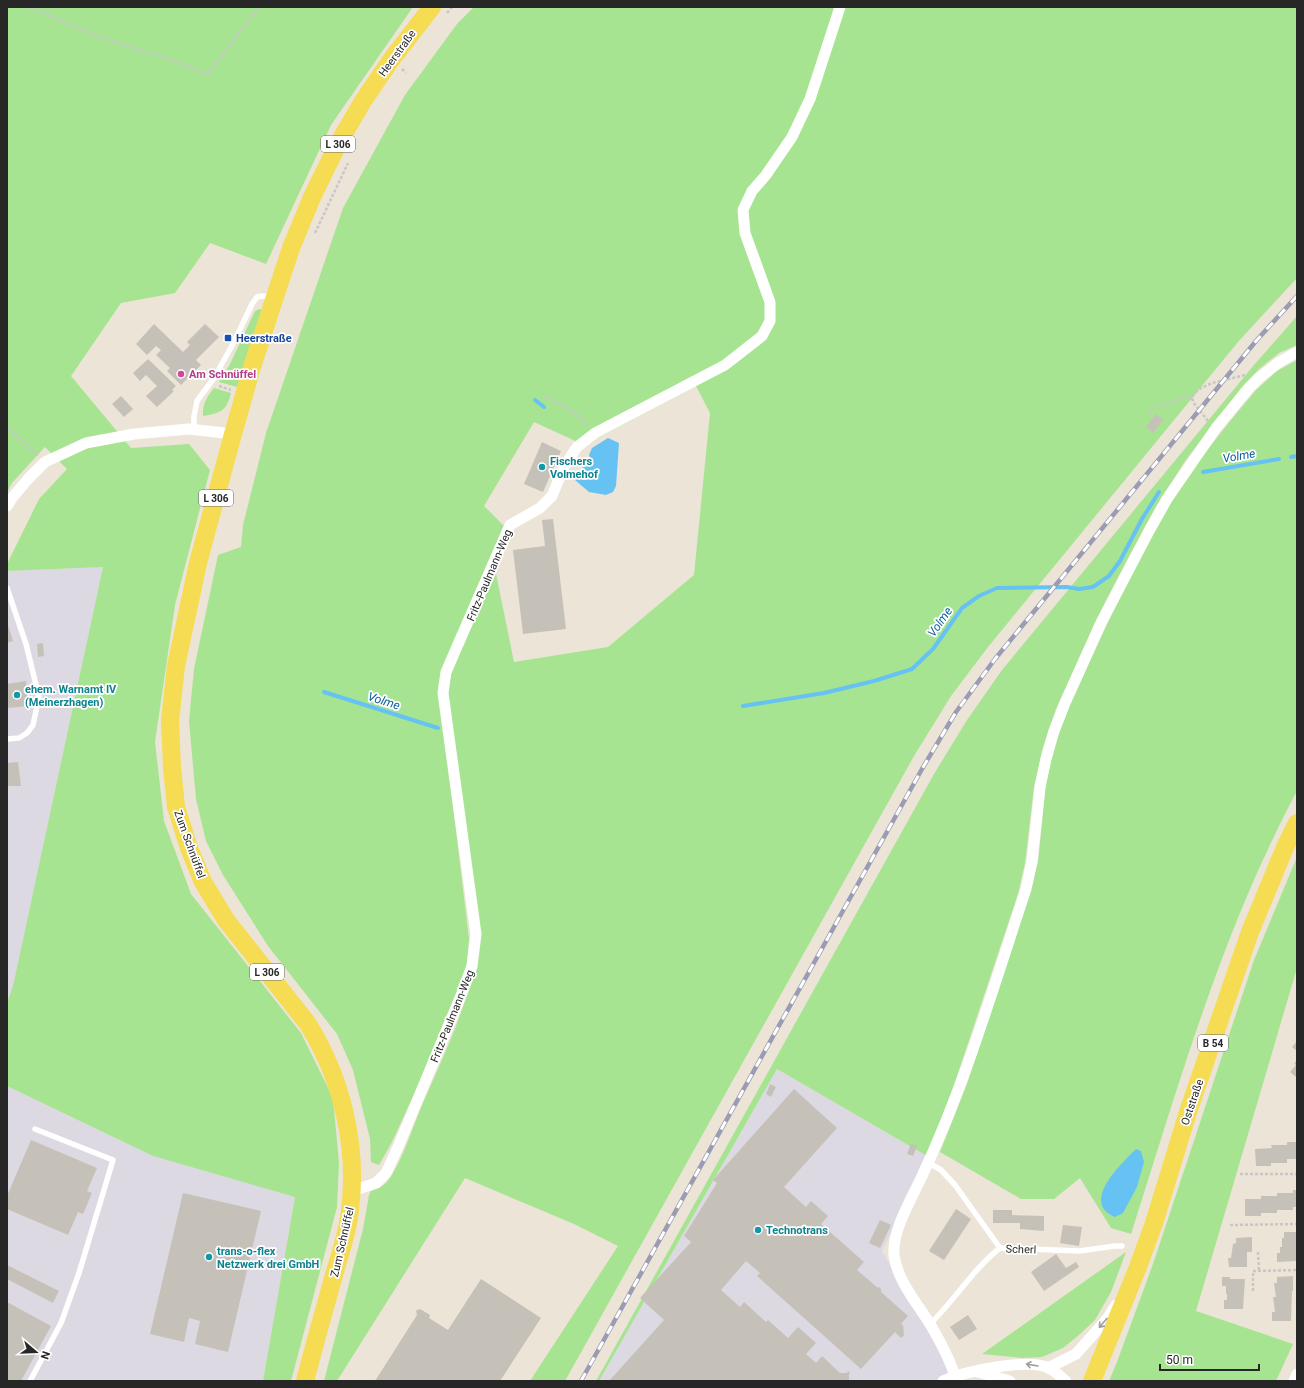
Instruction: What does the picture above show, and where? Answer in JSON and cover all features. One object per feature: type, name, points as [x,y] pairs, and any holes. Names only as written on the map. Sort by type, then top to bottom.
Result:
[{"type":"main road","name":"Heerstraße","points":[[233,434],[290,248],[312,197],[338,144],[363,101],[391,60],[437,12]]},
{"type":"main road","name":"Zum Schnüffel","points":[[233,434],[198,563],[176,666],[170,720],[172,767],[176,807],[189,848],[203,882],[222,913],[308,1024],[324,1052],[339,1090],[346,1122],[351,1152],[352,1191],[350,1212],[343,1244],[304,1381]]},
{"type":"main road","name":"Oststraße","points":[[1092,1381],[1154,1223],[1189,1109],[1250,932],[1286,845],[1297,824]]},
{"type":"street","name":"Fritz-Paulmann-Weg","points":[[352,1191],[376,1183],[386,1173],[472,966],[476,934],[443,693],[446,672],[510,525],[540,508],[552,496],[564,467],[576,447],[595,433],[725,365],[762,336],[770,321],[770,302],[745,233],[743,210],[752,191],[766,175],[792,137],[810,99],[840,7]]},
{"type":"street","points":[[956,1376],[942,1345],[904,1283],[894,1256],[894,1243],[899,1225],[929,1163],[958,1091],[1026,889],[1032,861],[1040,787],[1046,759],[1060,717],[1101,623],[1148,531],[1167,499],[1216,428],[1249,388],[1278,363],[1297,352]]},
{"type":"street","points":[[7,506],[28,479],[46,462],[86,443],[134,434],[194,429],[233,434]]},
{"type":"street","points":[[1048,1368],[1076,1354],[1107,1319],[1138,1266]]},
{"type":"street","points":[[943,1381],[974,1370],[1024,1364],[1048,1368],[1066,1381]]},
{"type":"street","points":[[974,1370],[1010,1381]]},
{"type":"street","points":[[1294,1381],[1297,1374]]},
{"type":"lane","points":[[194,429],[194,416],[197,401],[214,378],[252,304],[257,297],[274,297]]},
{"type":"lane","points":[[7,588],[26,644],[39,697],[33,725],[28,734],[19,738],[7,739]]},
{"type":"lane","points":[[30,1381],[61,1323],[79,1272],[113,1160],[35,1129]]},
{"type":"lane","points":[[929,1163],[941,1170],[956,1185],[1000,1248]]},
{"type":"lane","name":"Scherl","points":[[930,1324],[982,1264],[1000,1248],[1079,1251],[1122,1246]]},
{"type":"path","points":[[29,7],[99,37],[174,61],[208,74],[259,7]]},
{"type":"path","points":[[437,12],[452,7]]},
{"type":"path","points":[[312,240],[351,156]]},
{"type":"path","points":[[1149,412],[1162,404],[1175,399],[1192,397],[1201,388],[1212,383],[1241,375],[1259,378]]},
{"type":"path","points":[[546,397],[556,401],[580,417],[595,433]]},
{"type":"path","points":[[1192,397],[1193,402],[1205,419],[1216,428]]},
{"type":"path","points":[[7,427],[46,462]]},
{"type":"path","points":[[1240,1174],[1297,1174]]},
{"type":"path","points":[[1230,1225],[1297,1224]]},
{"type":"path","points":[[1258,1252],[1259,1270]]},
{"type":"path","points":[[1253,1291],[1253,1271],[1297,1270]]},
{"type":"shaded area","points":[[103,567],[13,986],[7,1003],[7,571]]},
{"type":"shaded area","name":"Technotrans","points":[[777,1069],[927,1156],[882,1251],[959,1381],[599,1381]]},
{"type":"shaded area","points":[[7,1086],[153,1156],[295,1197],[263,1381],[7,1381]]},
{"type":"green space","points":[[7,7],[413,7],[331,125],[266,264],[210,243],[175,293],[121,303],[71,376],[131,448],[189,444],[210,470],[175,605],[155,742],[164,821],[191,894],[301,1033],[333,1098],[339,1163],[337,1207],[291,1381],[263,1381],[295,1197],[153,1156],[7,1086],[7,1003],[13,986],[103,567],[7,571],[7,564],[39,499],[67,469],[45,447],[12,483],[7,492]]},
{"type":"green space","points":[[474,7],[1297,7],[1297,278],[1238,342],[988,647],[951,696],[914,756],[565,1381],[530,1381],[618,1246],[574,1224],[465,1178],[337,1381],[324,1381],[363,1229],[369,1195],[371,1191],[379,1188],[387,1182],[397,1166],[459,1018],[466,999],[476,961],[451,726],[450,700],[445,739],[469,939],[466,972],[457,1001],[392,1142],[379,1165],[371,1162],[370,1139],[353,1070],[337,1034],[268,946],[223,875],[206,841],[196,799],[189,721],[194,669],[218,555],[241,547],[243,525],[266,433],[343,208],[405,95],[457,24]],"holes":[[[696,386],[710,413],[694,575],[608,647],[514,662],[493,559],[506,528],[484,506],[534,422],[584,445]]]},
{"type":"green space","points":[[259,309],[263,310],[237,387],[219,382],[229,366],[255,311]]},
{"type":"green space","points":[[1297,316],[1297,345],[1279,353],[1259,369],[1241,388],[1185,461],[1157,505],[1097,618],[1056,709],[1043,747],[1034,787],[1025,863],[1018,894],[953,1088],[927,1156],[777,1069],[599,1381],[596,1381],[934,774],[967,720],[1002,670],[1254,365]]},
{"type":"green space","points":[[1297,360],[1297,791],[1270,844],[1224,953],[1185,1065],[1131,1234],[1111,1228],[1080,1178],[1054,1199],[1021,1199],[940,1152],[967,1084],[1030,893],[1038,862],[1046,783],[1055,744],[1069,707],[1108,622],[1153,530],[1193,468],[1256,390],[1277,371]]},
{"type":"green space","points":[[214,388],[231,393],[229,399],[222,410],[214,414],[203,416],[203,408],[209,394]]},
{"type":"green space","points":[[1297,857],[1297,968],[1196,1311],[1293,1344],[1276,1381],[1109,1381],[1153,1264],[1254,960]]},
{"type":"green space","points":[[1126,1252],[1111,1292],[1095,1320],[1063,1348],[1042,1357],[1023,1358],[982,1354]]},
{"type":"water","points":[[608,438],[619,443],[616,486],[613,492],[606,495],[589,492],[575,480],[583,467],[590,466],[592,462],[589,455],[592,448]]},
{"type":"water","points":[[1136,1149],[1141,1151],[1144,1162],[1137,1187],[1123,1213],[1115,1217],[1105,1210],[1101,1202],[1102,1193],[1114,1173]]},
{"type":"building","points":[[154,324],[183,352],[190,345],[187,342],[205,324],[219,337],[196,360],[201,365],[181,385],[167,371],[170,368],[156,355],[161,350],[156,346],[147,355],[136,344]]},
{"type":"building","points":[[148,359],[176,386],[172,390],[174,391],[157,407],[146,396],[157,386],[146,375],[140,381],[133,373]]},
{"type":"building","points":[[121,396],[133,409],[124,417],[112,404]]},
{"type":"building","points":[[1156,414],[1163,420],[1153,433],[1146,427]]},
{"type":"building","name":"Fischers Volmehof","points":[[542,442],[561,451],[543,492],[524,484]]},
{"type":"building","points":[[553,519],[566,629],[523,634],[513,550],[545,546],[542,520]]},
{"type":"building","points":[[7,622],[13,641],[7,643]]},
{"type":"building","points":[[43,643],[44,656],[38,657],[37,644]]},
{"type":"building","name":"ehem. Warnamt IV (Meinerzhagen)","points":[[26,681],[29,706],[7,708],[7,684]]},
{"type":"building","points":[[18,762],[21,786],[7,786],[7,763]]},
{"type":"building","points":[[1297,1041],[1297,1051],[1292,1047]]},
{"type":"building","points":[[1297,1059],[1297,1078],[1290,1072],[1296,1065],[1294,1064]]},
{"type":"building","points":[[770,1084],[776,1087],[771,1097],[766,1094]]},
{"type":"building","name":"Technotrans","points":[[794,1089],[837,1128],[784,1187],[806,1207],[811,1201],[828,1216],[821,1224],[864,1262],[857,1270],[878,1288],[879,1287],[881,1292],[908,1316],[901,1324],[903,1325],[904,1335],[901,1338],[895,1332],[861,1369],[757,1276],[760,1273],[746,1261],[721,1290],[740,1307],[744,1302],[766,1322],[768,1320],[788,1338],[798,1327],[816,1343],[806,1354],[816,1363],[822,1356],[840,1373],[847,1373],[848,1371],[850,1373],[849,1381],[609,1381],[664,1320],[640,1298],[691,1242],[684,1236],[717,1183],[713,1180]]},
{"type":"building","points":[[31,1140],[97,1168],[87,1191],[92,1193],[83,1214],[78,1212],[68,1235],[7,1209],[7,1196]]},
{"type":"building","points":[[1287,1142],[1297,1142],[1297,1159],[1287,1159],[1287,1163],[1271,1163],[1271,1166],[1256,1166],[1255,1149],[1272,1148],[1271,1145],[1287,1145]]},
{"type":"building","points":[[911,1144],[917,1146],[913,1156],[907,1154]]},
{"type":"building","points":[[1293,1190],[1297,1190],[1297,1207],[1293,1207],[1293,1210],[1277,1210],[1277,1213],[1261,1213],[1261,1216],[1245,1216],[1245,1199],[1261,1199],[1261,1196],[1277,1196],[1277,1193],[1293,1193]]},
{"type":"building","name":"trans-o-flex Netzwerk drei GmbH","points":[[183,1193],[261,1211],[228,1352],[195,1344],[200,1321],[189,1318],[184,1342],[150,1334]]},
{"type":"building","points":[[956,1209],[971,1219],[944,1260],[929,1251]]},
{"type":"building","points":[[993,1210],[1012,1210],[1012,1215],[1044,1216],[1044,1231],[1020,1229],[1020,1223],[993,1223]]},
{"type":"building","points":[[880,1220],[891,1225],[880,1248],[869,1243]]},
{"type":"building","points":[[1063,1225],[1082,1227],[1079,1246],[1060,1243]]},
{"type":"building","points":[[1284,1232],[1297,1232],[1296,1261],[1277,1262],[1277,1253],[1280,1253],[1280,1247],[1282,1247]]},
{"type":"building","points":[[1252,1237],[1252,1252],[1247,1252],[1247,1267],[1229,1267],[1228,1258],[1231,1258],[1233,1244],[1236,1243],[1236,1238]]},
{"type":"building","points":[[1056,1254],[1066,1268],[1076,1262],[1079,1267],[1044,1291],[1031,1272]]},
{"type":"building","points":[[7,1265],[59,1291],[53,1303],[7,1279]]},
{"type":"building","points":[[1293,1276],[1291,1321],[1272,1321],[1272,1312],[1275,1312],[1273,1297],[1276,1297],[1274,1283],[1277,1283],[1277,1277]]},
{"type":"building","points":[[1222,1277],[1230,1277],[1230,1279],[1245,1279],[1243,1309],[1224,1309],[1224,1300],[1227,1300],[1227,1294],[1226,1286],[1222,1286]]},
{"type":"building","points":[[481,1279],[541,1318],[500,1381],[375,1381],[417,1315],[417,1310],[420,1309],[430,1315],[429,1318],[448,1330]]},
{"type":"building","points":[[7,1302],[51,1326],[21,1381],[7,1381]]},
{"type":"building","points":[[968,1315],[977,1329],[959,1340],[950,1327]]},
{"type":"waterway","name":"Volme","points":[[535,400],[544,407]]},
{"type":"waterway","name":"Volme","points":[[1291,457],[1297,456]]},
{"type":"waterway","name":"Volme","points":[[1203,472],[1279,459]]},
{"type":"waterway","name":"Volme","points":[[743,706],[824,693],[874,681],[912,669],[933,649],[962,608],[979,596],[997,588],[1067,587],[1079,589],[1093,587],[1109,576],[1120,561],[1142,519],[1159,492]]},
{"type":"waterway","name":"Volme","points":[[324,692],[438,728]]},
{"type":"railway","points":[[581,1381],[922,769],[956,712],[995,659],[1256,341],[1297,296]]},
{"type":"place","name":"Heerstraße","points":[[228,338]]},
{"type":"place","name":"Am Schnüffel","points":[[181,374]]},
{"type":"place","name":"Fischers Volmehof","points":[[542,467]]},
{"type":"place","name":"ehem. Warnamt IV (Meinerzhagen)","points":[[17,695]]},
{"type":"place","name":"Technotrans","points":[[758,1230]]},
{"type":"place","name":"trans-o-flex Netzwerk drei GmbH","points":[[209,1257]]}]
